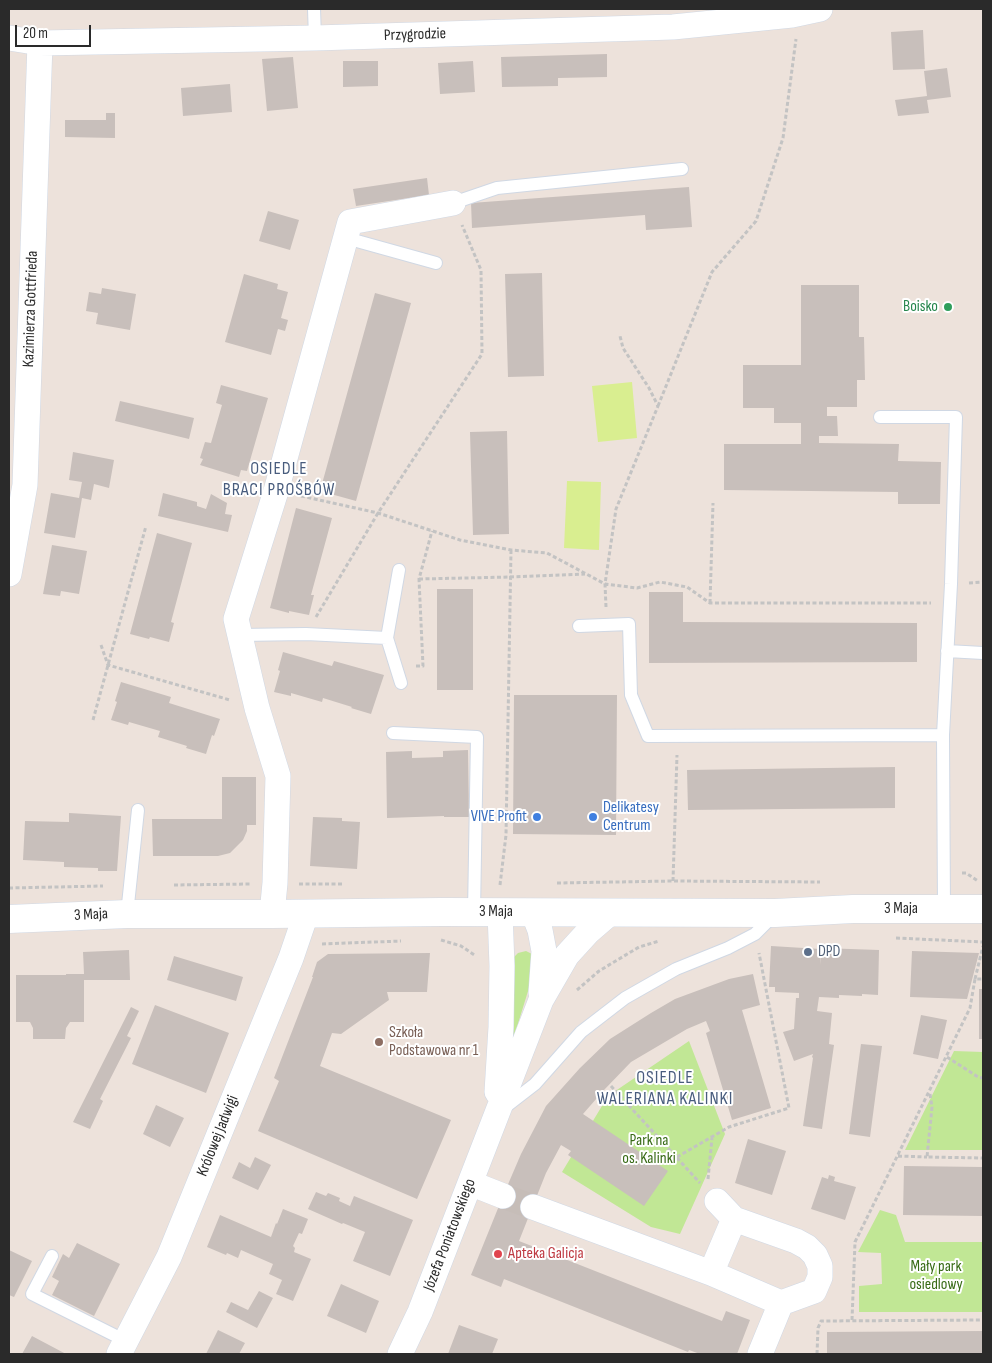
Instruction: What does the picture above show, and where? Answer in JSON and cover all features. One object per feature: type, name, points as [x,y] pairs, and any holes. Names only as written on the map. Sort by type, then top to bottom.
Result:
[{"type":"street","name":"Przygrodzie","points":[[9,38],[40,43],[315,38],[673,28],[792,15],[820,9]]},
{"type":"street","name":"Kazimierza Gottfrieda","points":[[9,574],[25,486],[40,43]]},
{"type":"street","points":[[272,914],[275,883],[278,776],[257,708],[236,619],[276,491],[350,222],[453,203]]},
{"type":"street","name":"3 Maja","points":[[9,919],[127,914],[775,913],[853,909],[944,909],[982,896]]},
{"type":"street","name":"Józefa Poniatowskiego","points":[[487,912],[502,966],[496,1114]]},
{"type":"street","points":[[533,912],[540,930],[544,951],[541,1000]]},
{"type":"street","points":[[541,1000],[567,955],[588,932],[610,913]]},
{"type":"street","name":"Królowej Jadwigi","points":[[122,1348],[169,1257],[291,958],[306,914]]},
{"type":"street","name":"Józefa Poniatowskiego","points":[[400,1354],[420,1312],[541,1000]]},
{"type":"street","points":[[470,1183],[503,1196]]},
{"type":"street","points":[[533,1206],[711,1273],[781,1303],[814,1291],[820,1277],[820,1266],[815,1255],[807,1247],[796,1241],[734,1219],[712,1195]]},
{"type":"street","points":[[711,1273],[734,1219]]},
{"type":"street","points":[[760,1354],[781,1303]]},
{"type":"lane","points":[[314,9],[315,38]]},
{"type":"lane","points":[[453,203],[497,188],[682,169]]},
{"type":"lane","points":[[346,238],[436,263]]},
{"type":"lane","points":[[880,417],[956,417],[944,735],[944,909]]},
{"type":"lane","points":[[399,570],[387,638],[401,683]]},
{"type":"lane","points":[[579,626],[629,624],[631,695],[648,736],[944,735]]},
{"type":"lane","points":[[240,635],[306,634],[387,638]]},
{"type":"lane","points":[[948,651],[983,653]]},
{"type":"lane","points":[[393,733],[478,737],[487,912]]},
{"type":"lane","points":[[127,914],[138,810]]},
{"type":"lane","points":[[496,1114],[535,1084],[581,1032],[624,998],[676,969],[728,948],[755,934],[775,913]]},
{"type":"lane","points":[[52,1256],[32,1294],[122,1348]]},
{"type":"path","points":[[607,625],[605,584],[616,510],[712,272],[756,221],[783,138],[796,41],[792,15]]},
{"type":"path","points":[[306,634],[378,513],[482,354],[481,270],[453,203]]},
{"type":"path","points":[[620,336],[623,348],[649,388],[658,406]]},
{"type":"path","points":[[276,491],[378,513],[460,540],[511,550],[547,553],[605,584],[637,588],[660,582],[686,587],[710,603],[940,603]]},
{"type":"path","points":[[710,603],[713,503]]},
{"type":"path","points":[[94,720],[146,526]]},
{"type":"path","points":[[395,664],[423,666],[418,579],[432,531]]},
{"type":"path","points":[[500,885],[506,835],[511,550]]},
{"type":"path","points":[[418,579],[585,574]]},
{"type":"path","points":[[101,645],[108,665]]},
{"type":"path","points":[[108,665],[257,708]]},
{"type":"path","points":[[673,881],[677,753]]},
{"type":"path","points":[[944,873],[966,873],[982,896]]},
{"type":"path","points":[[682,881],[825,882]]},
{"type":"path","points":[[677,1157],[729,1127],[789,1108],[755,934]]},
{"type":"path","points":[[852,1320],[855,1242],[970,1008],[983,944],[896,938]]},
{"type":"path","points":[[573,994],[599,971],[639,948],[665,939]]},
{"type":"path","points":[[440,940],[461,946],[480,959]]},
{"type":"path","points":[[976,979],[983,979]]},
{"type":"path","points":[[947,1057],[978,1077],[983,1078]]},
{"type":"path","points":[[611,1086],[712,1195]]},
{"type":"path","points":[[927,1157],[932,1107],[930,1092]]},
{"type":"path","points":[[712,1137],[712,1195]]},
{"type":"path","points":[[898,1156],[983,1158]]},
{"type":"path","points":[[817,1354],[818,1328],[821,1321],[983,1320]]},
{"type":"green space","points":[[632,382],[637,438],[598,442],[592,386]]},
{"type":"green space","points":[[567,481],[601,482],[599,550],[564,548]]},
{"type":"green space","points":[[526,951],[534,955],[536,965],[513,1040],[510,1040],[513,958],[518,953]]},
{"type":"green space","name":"Park na os. Kalinki","points":[[689,1041],[725,1134],[680,1234],[651,1227],[562,1172],[608,1096]]},
{"type":"green space","points":[[954,1051],[983,1052],[983,1150],[905,1150]]},
{"type":"green space","name":"Mały park osiedlowy","points":[[880,1210],[896,1215],[905,1242],[983,1242],[983,1312],[859,1312],[859,1286],[882,1284],[881,1253],[858,1252]]},
{"type":"building","points":[[923,30],[925,69],[893,70],[891,32]]},
{"type":"building","points":[[607,54],[607,77],[558,78],[558,86],[502,87],[501,57]]},
{"type":"building","points":[[293,57],[298,108],[267,111],[262,59]]},
{"type":"building","points":[[343,61],[378,61],[378,86],[343,87]]},
{"type":"building","points":[[473,61],[475,92],[440,94],[438,63]]},
{"type":"building","points":[[947,68],[951,97],[927,100],[929,113],[898,116],[895,100],[927,96],[924,71]]},
{"type":"building","points":[[230,84],[232,112],[183,116],[181,88]]},
{"type":"building","points":[[106,113],[115,113],[115,138],[65,137],[65,120],[106,120]]},
{"type":"building","points":[[427,178],[429,195],[356,206],[353,189]]},
{"type":"building","points":[[689,187],[692,227],[646,230],[645,215],[472,228],[471,203]]},
{"type":"building","points":[[268,211],[299,220],[290,250],[259,241]]},
{"type":"building","points":[[542,273],[544,376],[508,377],[505,274]]},
{"type":"building","points":[[244,274],[278,284],[277,289],[288,292],[281,318],[288,320],[285,331],[278,329],[271,355],[225,342]]},
{"type":"building","points":[[801,285],[859,285],[859,337],[864,337],[865,380],[857,380],[857,407],[827,407],[827,416],[837,416],[838,436],[819,436],[819,443],[899,444],[898,461],[941,462],[940,504],[898,504],[898,492],[724,490],[724,444],[801,444],[801,423],[774,423],[774,408],[743,408],[743,365],[801,365]]},
{"type":"building","points":[[102,288],[136,294],[130,330],[96,324],[98,313],[86,311],[89,292],[101,294]]},
{"type":"building","points":[[375,293],[411,303],[356,501],[320,491]]},
{"type":"building","points":[[221,385],[268,398],[247,471],[241,470],[239,477],[200,465],[203,459],[200,458],[205,442],[211,443],[222,405],[216,403]]},
{"type":"building","points":[[120,401],[194,418],[189,439],[115,421]]},
{"type":"building","points":[[507,431],[509,534],[473,535],[470,432]]},
{"type":"building","points":[[73,452],[114,460],[109,488],[94,484],[91,500],[82,498],[75,538],[44,533],[51,493],[79,498],[82,482],[69,480]]},
{"type":"building","points":[[163,493],[197,502],[197,506],[206,509],[211,494],[227,503],[225,514],[232,515],[228,532],[158,516]]},
{"type":"building","points":[[296,508],[332,518],[311,595],[314,595],[309,615],[289,611],[289,613],[270,608]]},
{"type":"building","points":[[157,533],[192,543],[171,622],[174,623],[169,642],[130,634]]},
{"type":"building","points":[[52,545],[87,551],[79,594],[61,591],[60,596],[43,594]]},
{"type":"building","points":[[437,589],[473,589],[473,690],[437,690]]},
{"type":"building","points":[[649,592],[683,592],[683,622],[917,623],[917,662],[649,663]]},
{"type":"building","points":[[283,652],[332,666],[334,661],[384,675],[371,714],[323,698],[322,702],[291,693],[291,696],[274,692]]},
{"type":"building","points":[[121,682],[171,697],[169,703],[220,719],[206,754],[158,737],[160,731],[129,722],[128,725],[111,720]]},
{"type":"building","points":[[514,695],[617,695],[616,835],[513,834]]},
{"type":"building","points":[[468,750],[469,817],[387,818],[386,752],[412,751],[412,758],[443,757],[443,751]]},
{"type":"building","points":[[895,767],[895,808],[688,810],[687,770]]},
{"type":"building","points":[[222,777],[256,777],[256,825],[247,825],[247,831],[243,840],[230,853],[218,856],[153,856],[152,819],[222,819]]},
{"type":"building","points":[[69,813],[121,816],[117,871],[98,871],[98,868],[64,867],[64,862],[23,860],[25,821],[69,822]]},
{"type":"building","points":[[313,817],[342,818],[342,821],[360,822],[357,869],[310,866]]},
{"type":"building","points":[[771,946],[820,949],[820,965],[821,948],[879,950],[878,995],[839,995],[839,998],[819,997],[817,1011],[832,1013],[829,1044],[834,1045],[822,1129],[803,1126],[813,1054],[794,1061],[783,1032],[794,1029],[796,998],[799,998],[799,993],[775,992],[775,987],[769,987]]},
{"type":"building","points":[[129,950],[130,980],[84,980],[84,1022],[70,1022],[66,1028],[65,1039],[33,1039],[33,1028],[30,1022],[16,1022],[16,975],[84,974],[83,952]]},
{"type":"building","points":[[912,951],[979,953],[967,999],[910,997]]},
{"type":"building","points":[[430,953],[427,992],[387,992],[389,1000],[341,1034],[332,1033],[320,1066],[451,1120],[417,1199],[258,1131],[279,1081],[274,1078],[317,962],[328,954]]},
{"type":"building","points":[[174,956],[243,977],[236,1001],[167,980]]},
{"type":"building","points":[[753,974],[760,1005],[742,1010],[771,1108],[732,1120],[706,1033],[710,1031],[706,1021],[687,1029],[631,1062],[583,1114],[668,1171],[644,1206],[568,1155],[571,1151],[561,1145],[546,1173],[519,1241],[722,1321],[726,1311],[750,1320],[737,1354],[700,1354],[689,1350],[688,1352],[504,1279],[501,1287],[471,1275],[521,1154],[546,1106],[580,1068],[610,1039],[675,999],[729,979]]},
{"type":"building","points":[[979,989],[983,989],[983,1039],[979,1039]]},
{"type":"building","points":[[155,1005],[229,1033],[206,1093],[132,1064]]},
{"type":"building","points":[[131,1007],[139,1011],[127,1036],[131,1038],[100,1099],[103,1101],[90,1129],[73,1122]]},
{"type":"building","points":[[921,1015],[947,1020],[938,1059],[913,1054]]},
{"type":"building","points":[[861,1044],[882,1046],[870,1137],[849,1134]]},
{"type":"building","points":[[156,1105],[184,1118],[170,1147],[143,1134]]},
{"type":"building","points":[[748,1139],[786,1151],[772,1195],[735,1183]]},
{"type":"building","points":[[255,1157],[271,1165],[258,1190],[232,1178],[239,1162],[250,1168]]},
{"type":"building","points":[[904,1166],[983,1167],[983,1216],[903,1215]]},
{"type":"building","points":[[829,1175],[835,1177],[834,1181],[856,1187],[845,1220],[811,1209],[822,1177],[828,1179]]},
{"type":"building","points":[[316,1192],[326,1196],[328,1193],[340,1198],[339,1201],[350,1206],[354,1196],[413,1220],[390,1276],[353,1261],[365,1232],[308,1209]]},
{"type":"building","points":[[283,1209],[308,1219],[302,1234],[299,1233],[293,1246],[295,1248],[294,1252],[311,1259],[293,1301],[276,1294],[282,1280],[269,1274],[273,1264],[241,1250],[238,1258],[207,1247],[220,1215],[271,1237]]},
{"type":"building","points":[[77,1243],[120,1264],[94,1316],[52,1295],[59,1281],[52,1277],[63,1254],[69,1258]]},
{"type":"building","points":[[9,1250],[32,1261],[14,1297],[9,1295]]},
{"type":"building","points":[[341,1284],[379,1301],[366,1333],[327,1316]]},
{"type":"building","points":[[259,1291],[273,1298],[257,1328],[226,1312],[231,1302],[248,1310]]},
{"type":"building","points":[[459,1325],[498,1339],[492,1354],[448,1354]]},
{"type":"building","points":[[218,1330],[245,1343],[239,1354],[206,1354]]},
{"type":"building","points":[[983,1331],[983,1354],[827,1354],[827,1332]]},
{"type":"building","points":[[32,1336],[66,1354],[22,1354]]},
{"type":"tunnel","points":[[503,1196],[533,1207]]},
{"type":"place","name":"Boisko","points":[[948,307]]},
{"type":"place","name":"VIVE Profit","points":[[537,817]]},
{"type":"place","name":"Delikatesy Centrum","points":[[593,817]]},
{"type":"place","name":"DPD","points":[[808,952]]},
{"type":"place","name":"Szkoła Podstawowa nr 1","points":[[379,1042]]},
{"type":"place","name":"Apteka Galicja","points":[[498,1254]]},
{"type":"district","name":"OSIEDLE BRACI PROŚBÓW","points":[[279,479]]},
{"type":"district","name":"OSIEDLE WALERIANA KALINKI","points":[[665,1088]]}]
